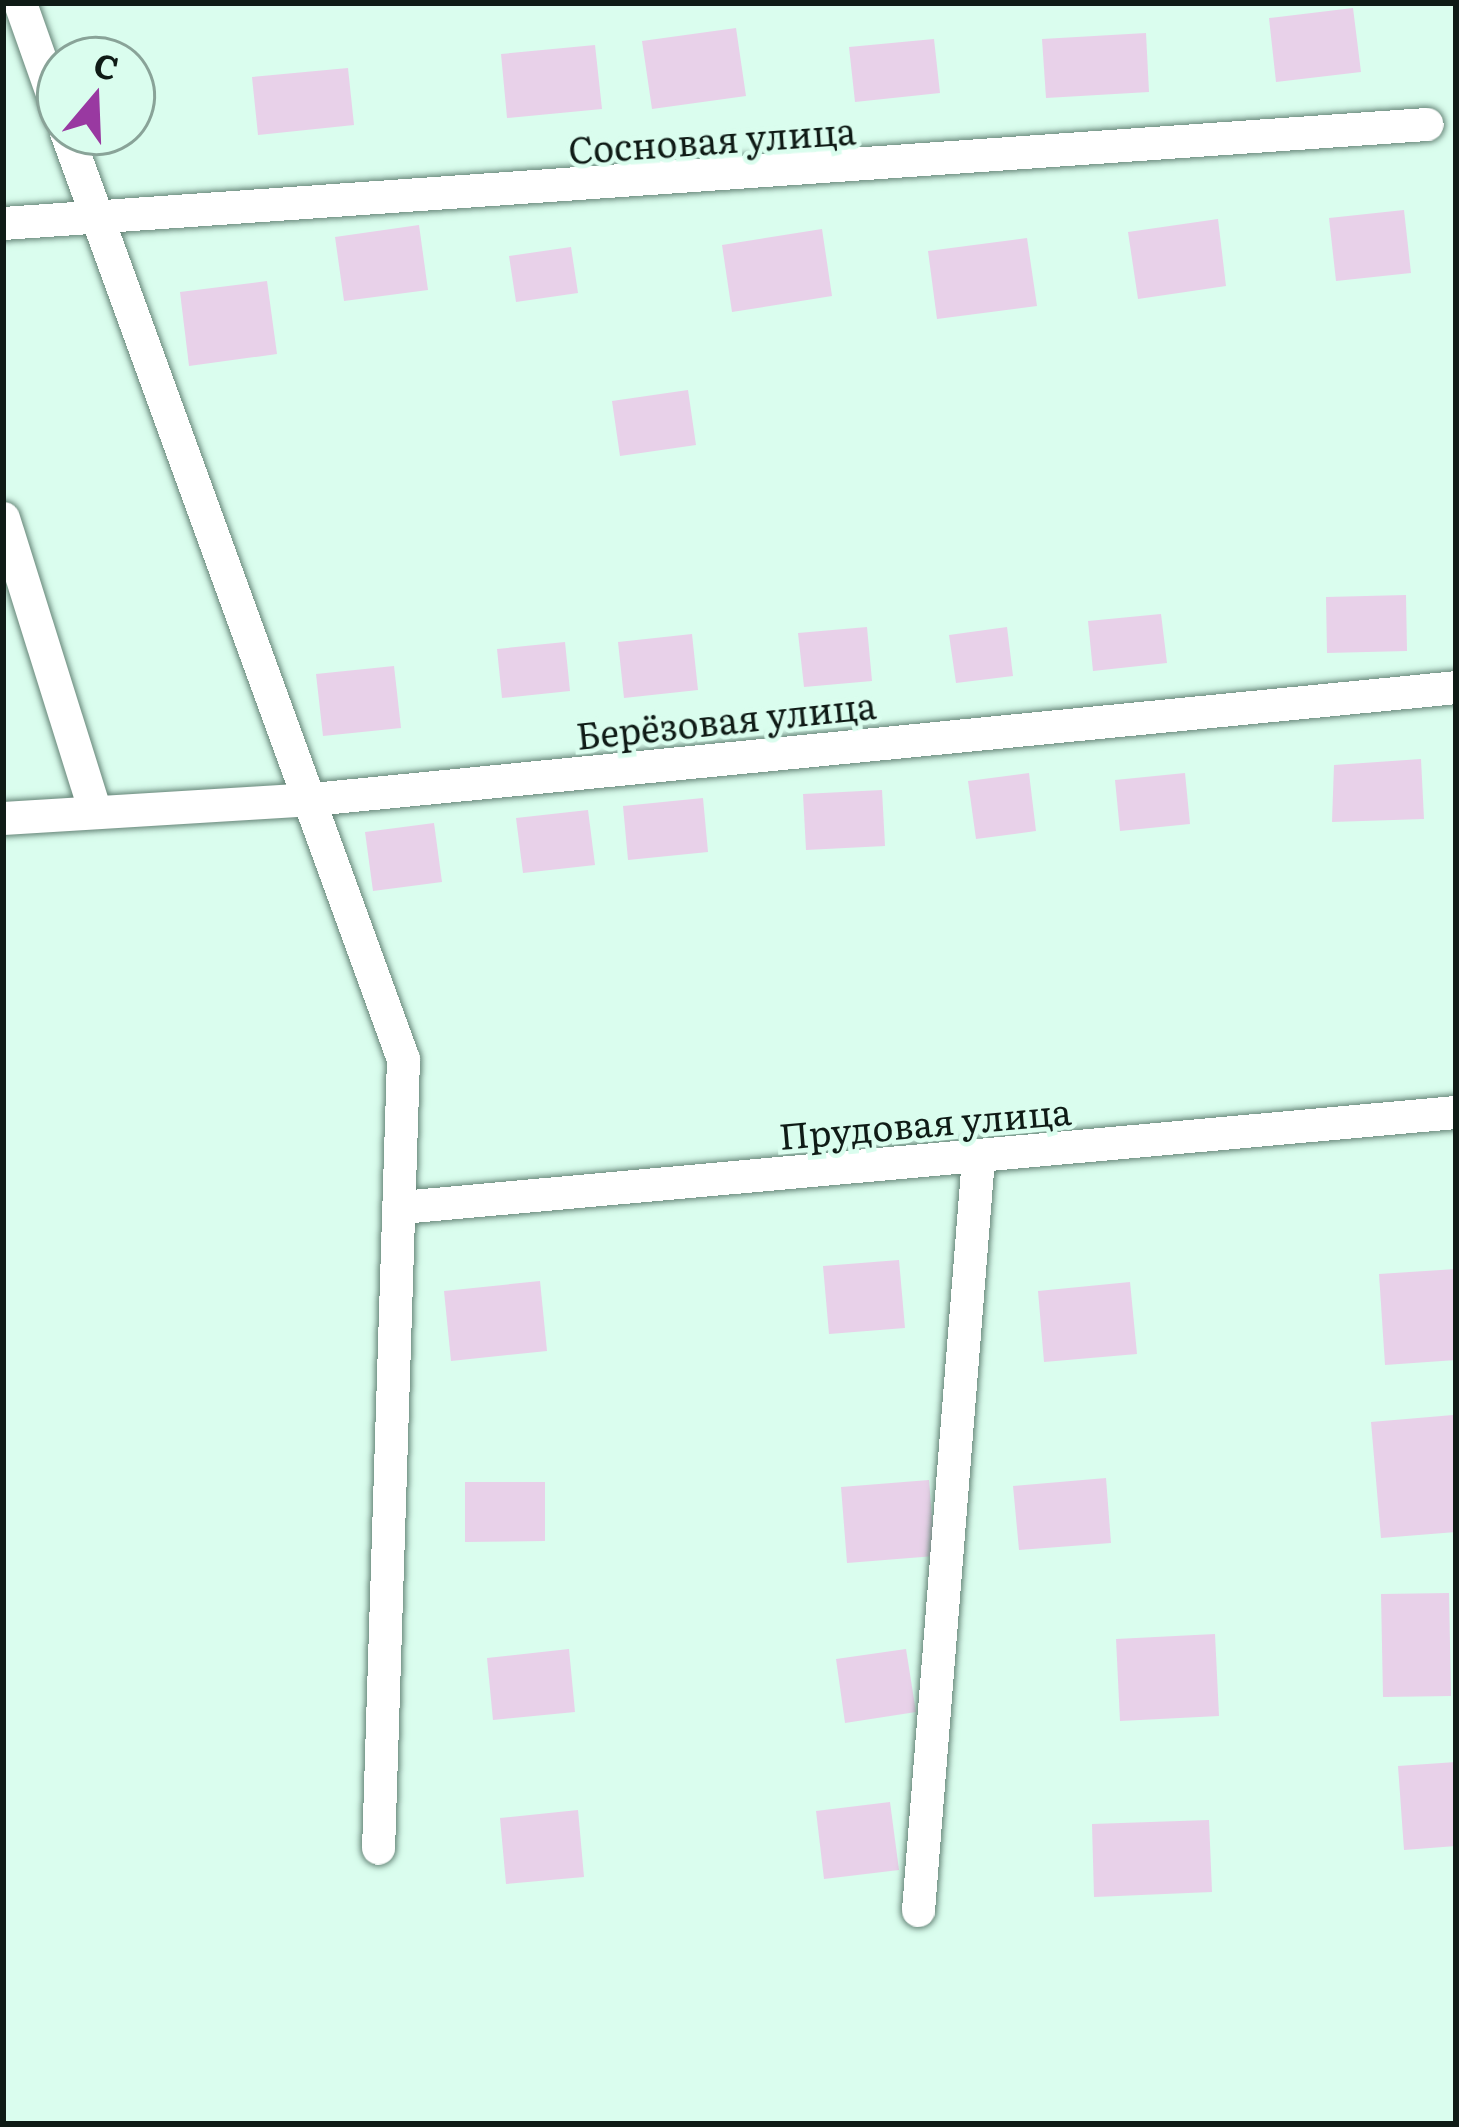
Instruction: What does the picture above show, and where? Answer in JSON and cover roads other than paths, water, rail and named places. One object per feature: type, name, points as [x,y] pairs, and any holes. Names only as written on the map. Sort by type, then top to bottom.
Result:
[{"type":"street","points":[[20,3],[36,48]]},
{"type":"street","name":"Сосновая улица","points":[[3,223],[99,225],[1427,124]]},
{"type":"street","points":[[75,156],[403,1059],[378,1848]]},
{"type":"street","points":[[3,518],[94,808]]},
{"type":"street","name":"Берёзовая улица","points":[[3,818],[94,808],[312,799],[1456,686]]},
{"type":"street","name":"Прудовая улица","points":[[401,1207],[1456,1112]]},
{"type":"street","points":[[918,1910],[977,1157]]}]
